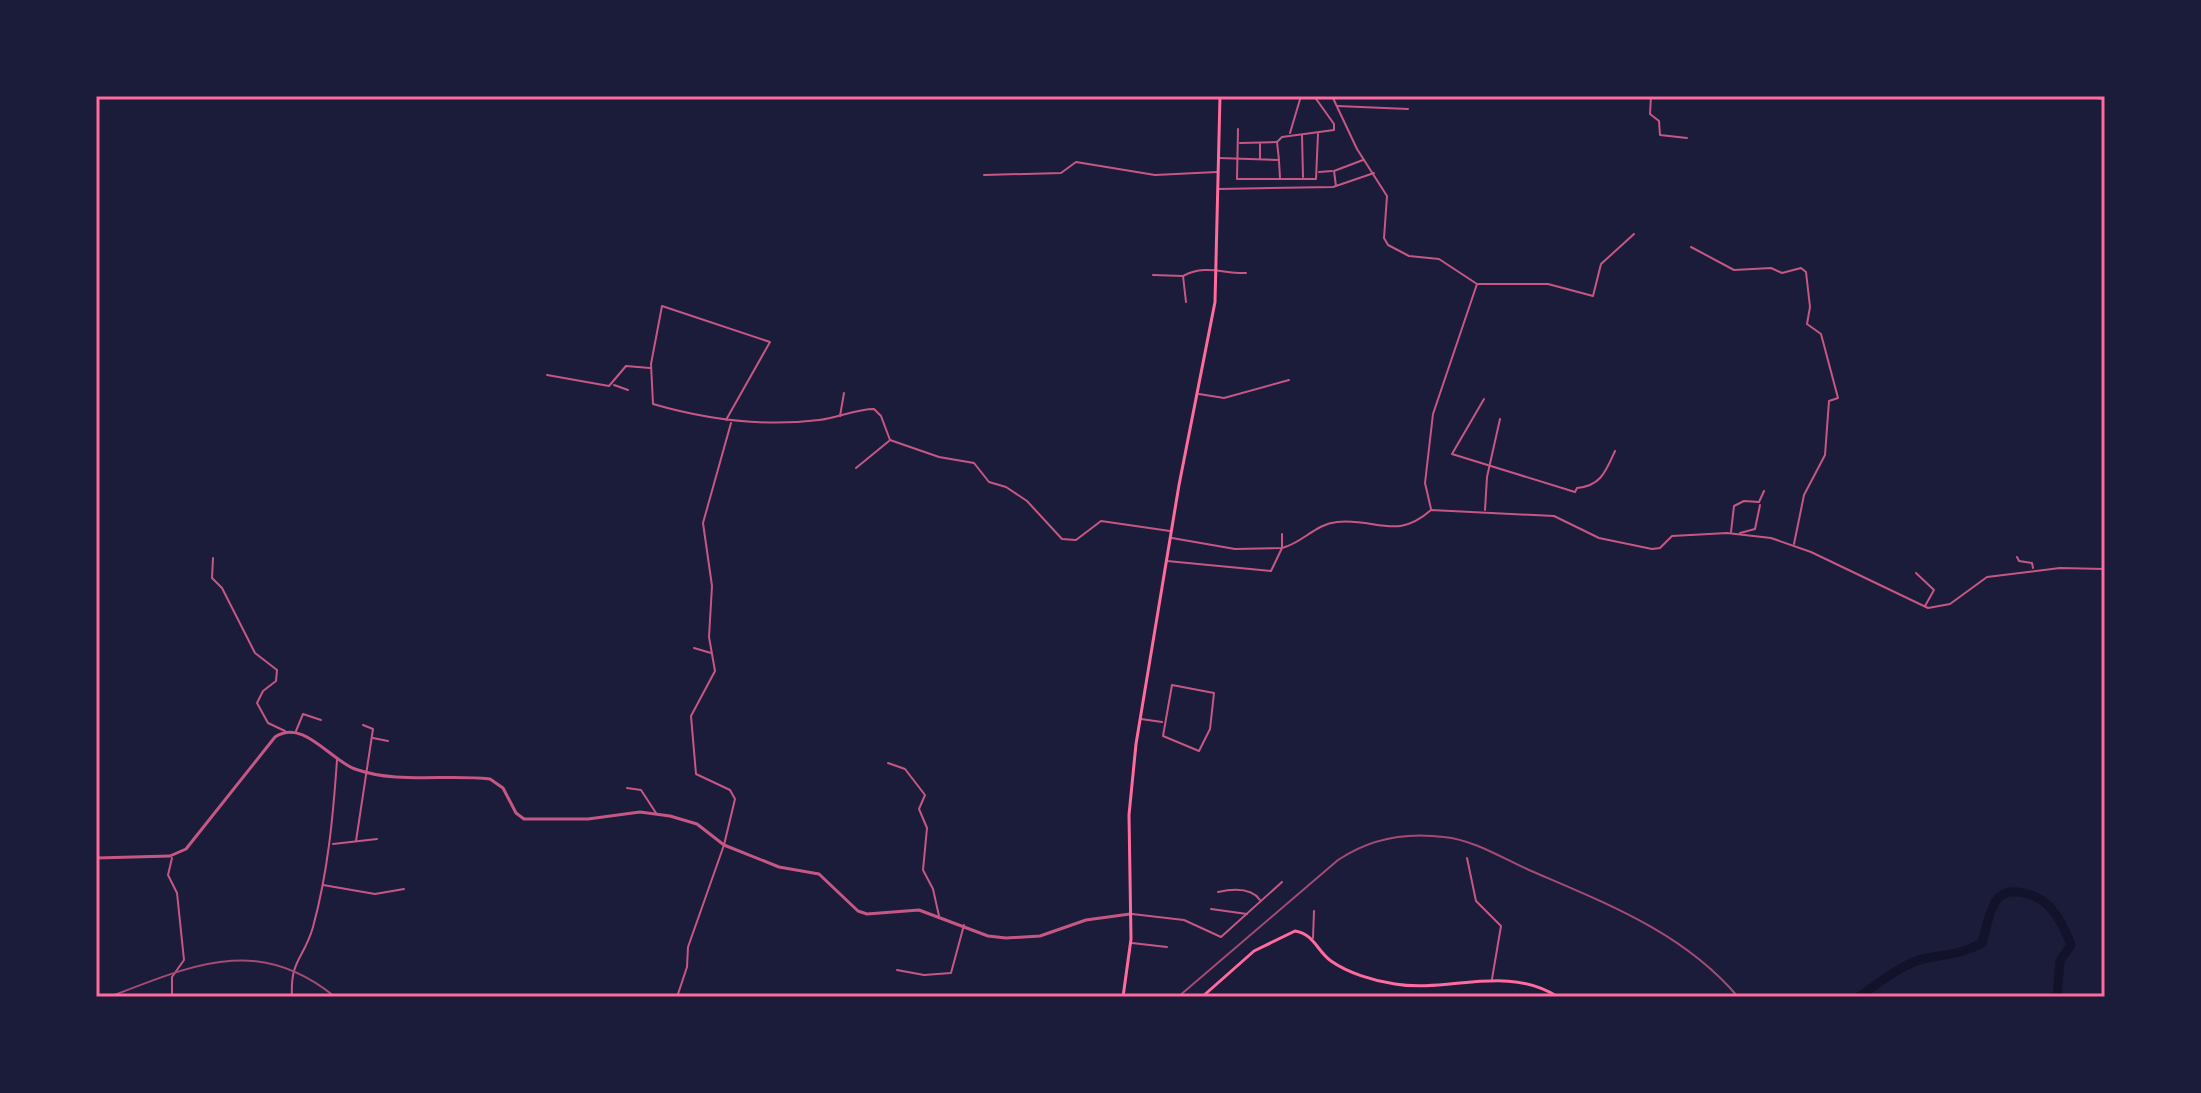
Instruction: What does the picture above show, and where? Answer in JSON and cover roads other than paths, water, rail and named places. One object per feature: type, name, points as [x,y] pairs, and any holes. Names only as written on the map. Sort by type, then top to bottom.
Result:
[{"type":"main road","points":[[1123,997],[1131,943],[1130,792],[1171,531],[1213,321],[1218,269],[1220,96]]},
{"type":"main road","points":[[1202,997],[1254,951],[1295,931],[1313,939],[1338,965],[1380,981],[1423,986],[1492,980],[1533,986],[1558,997]]},
{"type":"street","points":[[1290,135],[1301,96]]},
{"type":"street","points":[[1239,143],[1277,142],[1290,135],[1332,131],[1335,127],[1314,96]]},
{"type":"street","points":[[1332,96],[1387,198],[1384,238],[1388,245],[1409,256],[1439,259],[1477,284],[1548,284],[1593,296],[1601,264],[1634,234]]},
{"type":"street","points":[[1651,96],[1650,114],[1659,121],[1660,135],[1687,138]]},
{"type":"street","points":[[2078,96],[2105,99]]},
{"type":"street","points":[[1336,106],[1408,109]]},
{"type":"street","points":[[1238,129],[1237,179],[1316,179],[1318,133]]},
{"type":"street","points":[[1302,134],[1303,178]]},
{"type":"street","points":[[1260,159],[1261,142]]},
{"type":"street","points":[[1277,142],[1280,178]]},
{"type":"street","points":[[1218,158],[1279,160]]},
{"type":"street","points":[[1318,172],[1334,171],[1365,160]]},
{"type":"street","points":[[984,175],[1061,173],[1076,162],[1155,175],[1218,172]]},
{"type":"street","points":[[1334,171],[1337,187]]},
{"type":"street","points":[[1218,189],[1337,187],[1374,173]]},
{"type":"street","points":[[1691,247],[1736,271],[1771,268],[1782,273],[1801,268],[1806,272],[1810,307],[1807,322],[1821,334],[1838,398],[1829,401],[1825,455],[1804,495],[1793,545]]},
{"type":"street","points":[[1153,275],[1183,276],[1200,269],[1246,273]]},
{"type":"street","points":[[1183,276],[1186,302]]},
{"type":"street","points":[[1431,510],[1425,483],[1433,414],[1477,284]]},
{"type":"street","points":[[726,420],[768,351],[769,340],[662,306],[651,368],[653,404],[732,422],[761,425],[840,418],[876,410],[890,440],[939,457],[974,463],[989,482],[1006,487],[1027,501],[1062,539],[1076,540],[1101,521],[1171,531]]},
{"type":"street","points":[[612,384],[626,366],[651,368]]},
{"type":"street","points":[[547,375],[612,384],[628,390]]},
{"type":"street","points":[[1199,394],[1224,398],[1289,380]]},
{"type":"street","points":[[840,418],[844,393]]},
{"type":"street","points":[[1484,399],[1452,454],[1575,492],[1577,488],[1592,487],[1602,478],[1615,451]]},
{"type":"street","points":[[1485,511],[1500,419]]},
{"type":"street","points":[[677,997],[687,967],[688,947],[724,845],[735,799],[730,790],[696,774],[690,728],[693,710],[715,671],[711,653],[712,594],[703,523],[732,422]]},
{"type":"street","points":[[856,468],[890,440]]},
{"type":"street","points":[[1739,534],[1756,527],[1759,502],[1764,491]]},
{"type":"street","points":[[1731,533],[1734,506],[1744,501],[1759,502]]},
{"type":"street","points":[[1170,538],[1235,549],[1282,548],[1300,542],[1320,525],[1363,521],[1397,528],[1418,522],[1431,510],[1554,516],[1599,538],[1652,549],[1660,548],[1672,536],[1731,533],[1793,545],[1924,607],[1950,604],[1987,577],[2033,570],[2105,569]]},
{"type":"street","points":[[1166,561],[1269,571],[1275,567],[1282,548],[1282,534]]},
{"type":"street","points":[[2017,557],[2019,561],[2032,563],[2033,570]]},
{"type":"street","points":[[213,558],[212,578],[222,588],[253,649],[279,673],[276,681],[260,695],[258,706],[268,723],[310,739],[337,760],[367,773],[490,779],[503,788],[516,813],[524,819],[656,813],[697,824],[724,845],[779,867],[819,874],[863,913],[910,909],[939,916],[988,936],[1029,937],[1086,920],[1130,914],[1184,920],[1221,937],[1282,882]]},
{"type":"street","points":[[1916,573],[1934,590],[1924,607]]},
{"type":"street","points":[[694,648],[711,653]]},
{"type":"street","points":[[1172,685],[1214,692],[1210,729],[1201,751],[1164,738],[1164,722],[1172,685]]},
{"type":"street","points":[[295,733],[303,714],[321,720]]},
{"type":"street","points":[[1140,719],[1164,722]]},
{"type":"street","points":[[356,841],[373,727],[363,725]]},
{"type":"street","points":[[96,858],[173,855],[191,846],[275,737],[286,732]]},
{"type":"street","points":[[372,738],[388,741]]},
{"type":"street","points":[[292,997],[291,970],[313,929],[332,845],[337,760]]},
{"type":"street","points":[[888,763],[905,769],[925,795],[919,807],[927,828],[923,870],[933,889],[939,916]]},
{"type":"street","points":[[627,788],[641,790],[656,813]]},
{"type":"street","points":[[332,845],[377,839]]},
{"type":"street","points":[[172,997],[173,976],[184,960],[177,893],[168,875],[173,855]]},
{"type":"street","points":[[1467,858],[1476,901],[1501,926],[1492,980]]},
{"type":"street","points":[[322,884],[375,894],[404,889]]},
{"type":"street","points":[[1218,892],[1249,891],[1261,901]]},
{"type":"street","points":[[1211,909],[1248,914]]},
{"type":"street","points":[[1313,939],[1314,911]]},
{"type":"street","points":[[897,970],[924,975],[950,974],[964,925]]},
{"type":"street","points":[[1131,943],[1167,947]]},
{"type":"waterway","points":[[1859,997],[1918,960],[1961,952],[1982,943],[1996,901],[2014,892],[2037,897],[2045,903],[2058,917],[2067,935],[2071,945],[2060,961],[2057,997]]},
{"type":"railway","points":[[1178,997],[1338,860],[1375,842],[1416,836],[1455,839],[1477,846],[1614,908],[1693,954],[1738,997]]},
{"type":"railway","points":[[109,997],[168,975],[224,961],[251,961],[278,966],[306,977],[335,997]]}]
